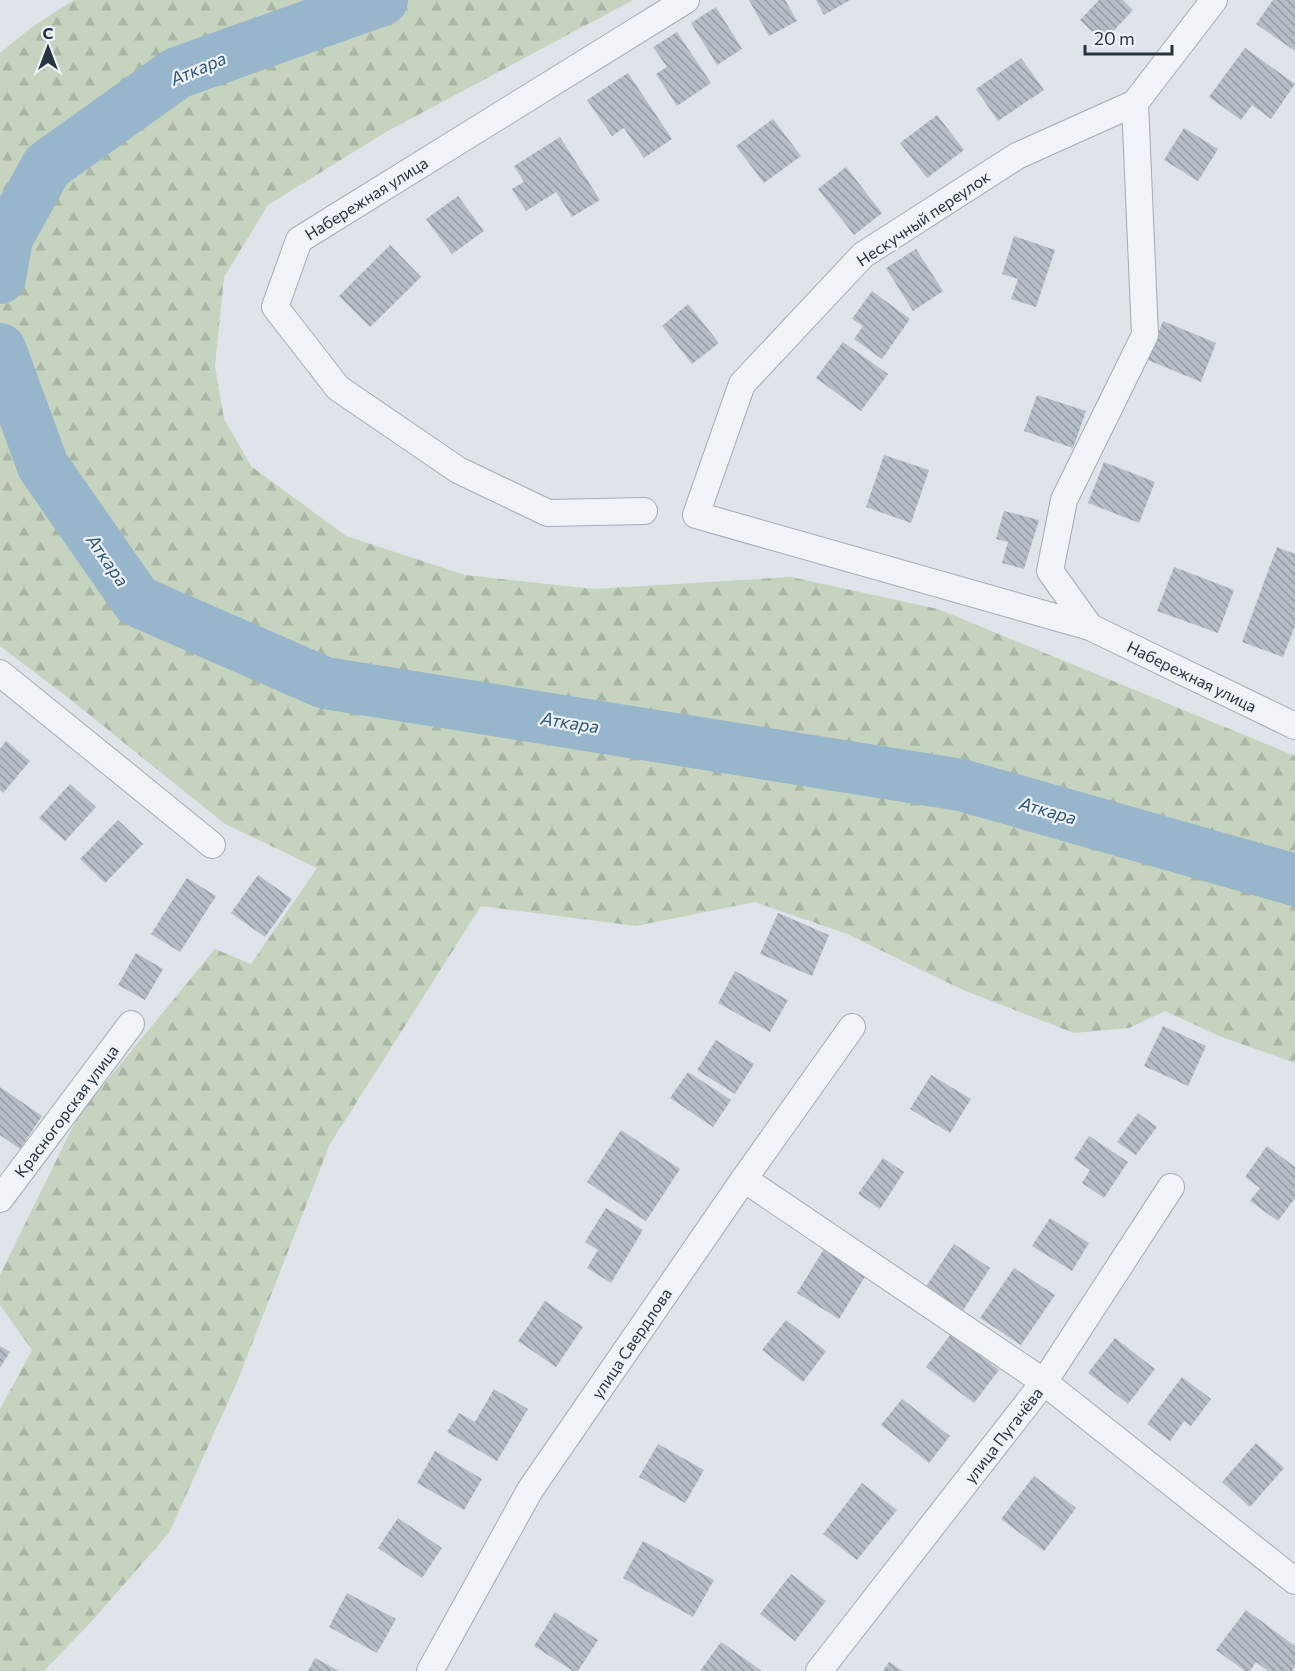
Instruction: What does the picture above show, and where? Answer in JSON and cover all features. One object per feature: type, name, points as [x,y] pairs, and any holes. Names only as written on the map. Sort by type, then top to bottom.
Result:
[{"type":"street","name":"Набережная улица","points":[[644,511],[549,513],[458,470],[338,388],[275,307],[298,240],[687,0]]},
{"type":"street","name":"Нескучный переулок","points":[[696,515],[742,384],[863,255],[1017,156],[1135,103],[1214,0]]},
{"type":"street","points":[[1090,627],[1050,571],[1064,500],[1145,334],[1135,103]]},
{"type":"street","name":"Набережная улица","points":[[696,515],[1090,627],[1295,726]]},
{"type":"street","points":[[0,673],[212,845]]},
{"type":"street","name":"Красногорская улица","points":[[0,1199],[131,1024]]},
{"type":"street","name":"улица Свердлова","points":[[430,1671],[530,1490],[744,1179],[852,1027]]},
{"type":"street","points":[[744,1179],[1044,1382],[1295,1581]]},
{"type":"street","name":"улица Пугачёва","points":[[819,1671],[1044,1382],[1171,1187]]},
{"type":"green space","points":[[74,0],[633,0],[386,132],[268,205],[224,277],[215,366],[224,419],[251,466],[346,536],[465,575],[593,589],[791,577],[938,609],[1295,756],[1295,1063],[1219,1036],[1165,1011],[1129,1028],[1074,1033],[963,990],[847,934],[755,902],[636,926],[481,906],[330,1144],[237,1382],[169,1533],[91,1622],[44,1671],[0,1671],[0,1409],[32,1350],[0,1305],[0,1275],[78,1116],[215,949],[251,964],[317,868],[225,824],[0,646],[0,53],[32,27]]},
{"type":"building","points":[[749,0],[785,0],[797,21],[769,36]]},
{"type":"building","points":[[816,0],[850,0],[824,15]]},
{"type":"building","points":[[1099,0],[1123,0],[1133,10],[1103,42],[1080,20]]},
{"type":"building","points":[[1273,0],[1295,0],[1295,51],[1256,24]]},
{"type":"building","points":[[716,7],[742,49],[717,65],[691,23]]},
{"type":"building","points":[[677,32],[711,83],[677,106],[656,74],[667,67],[653,47]]},
{"type":"building","points":[[1245,48],[1295,84],[1271,119],[1252,105],[1241,120],[1209,97]]},
{"type":"building","points":[[1021,58],[1044,90],[998,121],[976,89]]},
{"type":"building","points":[[628,73],[672,139],[644,158],[624,128],[612,136],[587,100]]},
{"type":"building","points":[[937,115],[964,150],[927,178],[900,143]]},
{"type":"building","points":[[773,119],[801,156],[764,183],[736,146]]},
{"type":"building","points":[[1184,128],[1218,149],[1198,181],[1164,160]]},
{"type":"building","points":[[560,137],[600,200],[572,217],[556,192],[526,211],[512,189],[524,182],[514,166]]},
{"type":"building","points":[[846,167],[882,213],[854,235],[818,189]]},
{"type":"building","points":[[458,196],[484,231],[452,254],[426,219]]},
{"type":"building","points":[[1014,236],[1055,250],[1036,307],[1011,299],[1018,279],[1002,274]]},
{"type":"building","points":[[390,245],[421,277],[370,327],[339,296]]},
{"type":"building","points":[[916,249],[943,291],[913,311],[886,268]]},
{"type":"building","points":[[872,291],[910,319],[882,359],[854,339],[863,326],[852,319]]},
{"type":"building","points":[[688,304],[719,343],[692,364],[662,326]]},
{"type":"building","points":[[1163,321],[1216,343],[1201,382],[1148,360]]},
{"type":"building","points":[[843,342],[888,374],[861,411],[816,378]]},
{"type":"building","points":[[1037,395],[1086,411],[1073,448],[1024,431]]},
{"type":"building","points":[[884,455],[929,470],[911,523],[866,507]]},
{"type":"building","points":[[1104,462],[1155,482],[1139,523],[1088,503]]},
{"type":"building","points":[[1004,511],[1039,520],[1024,569],[1002,563],[1008,542],[996,539]]},
{"type":"building","points":[[1277,547],[1295,554],[1295,626],[1283,657],[1242,642]]},
{"type":"building","points":[[1174,567],[1234,590],[1218,633],[1157,611]]},
{"type":"building","points":[[6,741],[30,761],[3,793],[0,790],[0,749]]},
{"type":"building","points":[[70,784],[96,807],[65,841],[39,818]]},
{"type":"building","points":[[118,820],[143,844],[105,883],[80,859]]},
{"type":"building","points":[[258,875],[292,899],[265,937],[231,913]]},
{"type":"building","points":[[187,878],[216,896],[180,952],[151,934]]},
{"type":"building","points":[[778,913],[829,935],[812,976],[760,954]]},
{"type":"building","points":[[136,953],[163,969],[145,1000],[118,985]]},
{"type":"building","points":[[735,971],[788,1000],[770,1032],[718,1003]]},
{"type":"building","points":[[1163,1026],[1206,1046],[1188,1086],[1144,1066]]},
{"type":"building","points":[[716,1040],[754,1064],[735,1094],[697,1070]]},
{"type":"building","points":[[688,1072],[731,1100],[713,1127],[670,1098]]},
{"type":"building","points":[[931,1075],[971,1099],[950,1133],[910,1109]]},
{"type":"building","points":[[0,1087],[42,1116],[20,1149],[0,1135]]},
{"type":"building","points":[[1138,1113],[1157,1127],[1136,1155],[1117,1142]]},
{"type":"building","points":[[621,1130],[680,1169],[646,1221],[587,1182]]},
{"type":"building","points":[[1089,1136],[1128,1162],[1104,1198],[1082,1183],[1090,1170],[1074,1159]]},
{"type":"building","points":[[1267,1146],[1295,1167],[1295,1198],[1278,1221],[1250,1201],[1260,1188],[1245,1177]]},
{"type":"building","points":[[883,1158],[904,1172],[880,1209],[858,1194]]},
{"type":"building","points":[[606,1208],[643,1230],[611,1283],[587,1268],[598,1250],[585,1242]]},
{"type":"building","points":[[1050,1218],[1089,1243],[1072,1271],[1032,1246]]},
{"type":"building","points":[[954,1244],[990,1268],[962,1312],[925,1288]]},
{"type":"building","points":[[824,1249],[866,1275],[839,1319],[797,1293]]},
{"type":"building","points":[[1014,1268],[1055,1295],[1021,1345],[980,1318]]},
{"type":"building","points":[[545,1301],[583,1327],[556,1367],[518,1341]]},
{"type":"building","points":[[786,1320],[826,1351],[803,1382],[762,1350]]},
{"type":"building","points":[[951,1334],[999,1370],[974,1403],[926,1367]]},
{"type":"building","points":[[1115,1338],[1155,1369],[1128,1404],[1088,1373]]},
{"type":"building","points":[[0,1346],[10,1352],[0,1368]]},
{"type":"building","points":[[1182,1377],[1211,1399],[1191,1426],[1184,1421],[1170,1441],[1147,1424]]},
{"type":"building","points":[[494,1389],[528,1409],[497,1461],[447,1432],[459,1413],[475,1422]]},
{"type":"building","points":[[902,1399],[950,1436],[929,1463],[881,1425]]},
{"type":"building","points":[[1256,1443],[1284,1468],[1250,1507],[1222,1482]]},
{"type":"building","points":[[658,1444],[704,1470],[685,1503],[639,1477]]},
{"type":"building","points":[[435,1451],[482,1479],[464,1510],[417,1483]]},
{"type":"building","points":[[1034,1476],[1076,1508],[1044,1551],[1001,1519]]},
{"type":"building","points":[[862,1483],[897,1510],[857,1560],[823,1534]]},
{"type":"building","points":[[398,1518],[442,1548],[422,1578],[378,1548]]},
{"type":"building","points":[[643,1541],[714,1580],[693,1617],[623,1578]]},
{"type":"building","points":[[791,1574],[826,1601],[795,1641],[760,1614]]},
{"type":"building","points":[[347,1593],[396,1619],[377,1653],[329,1627]]},
{"type":"building","points":[[1246,1610],[1295,1646],[1295,1667],[1292,1671],[1268,1671],[1256,1662],[1250,1671],[1245,1671],[1216,1650]]},
{"type":"building","points":[[555,1612],[598,1640],[578,1671],[573,1671],[534,1646]]},
{"type":"building","points":[[721,1642],[762,1671],[700,1671]]},
{"type":"building","points":[[315,1658],[339,1671],[308,1671]]},
{"type":"building","points":[[889,1662],[903,1671],[883,1671]]},
{"type":"waterway","name":"Аткара","points":[[0,278],[7,238],[47,166],[177,73],[382,0]]},
{"type":"waterway","name":"Аткара","points":[[0,349],[43,466],[137,601],[325,683],[961,785],[1295,880]]}]
